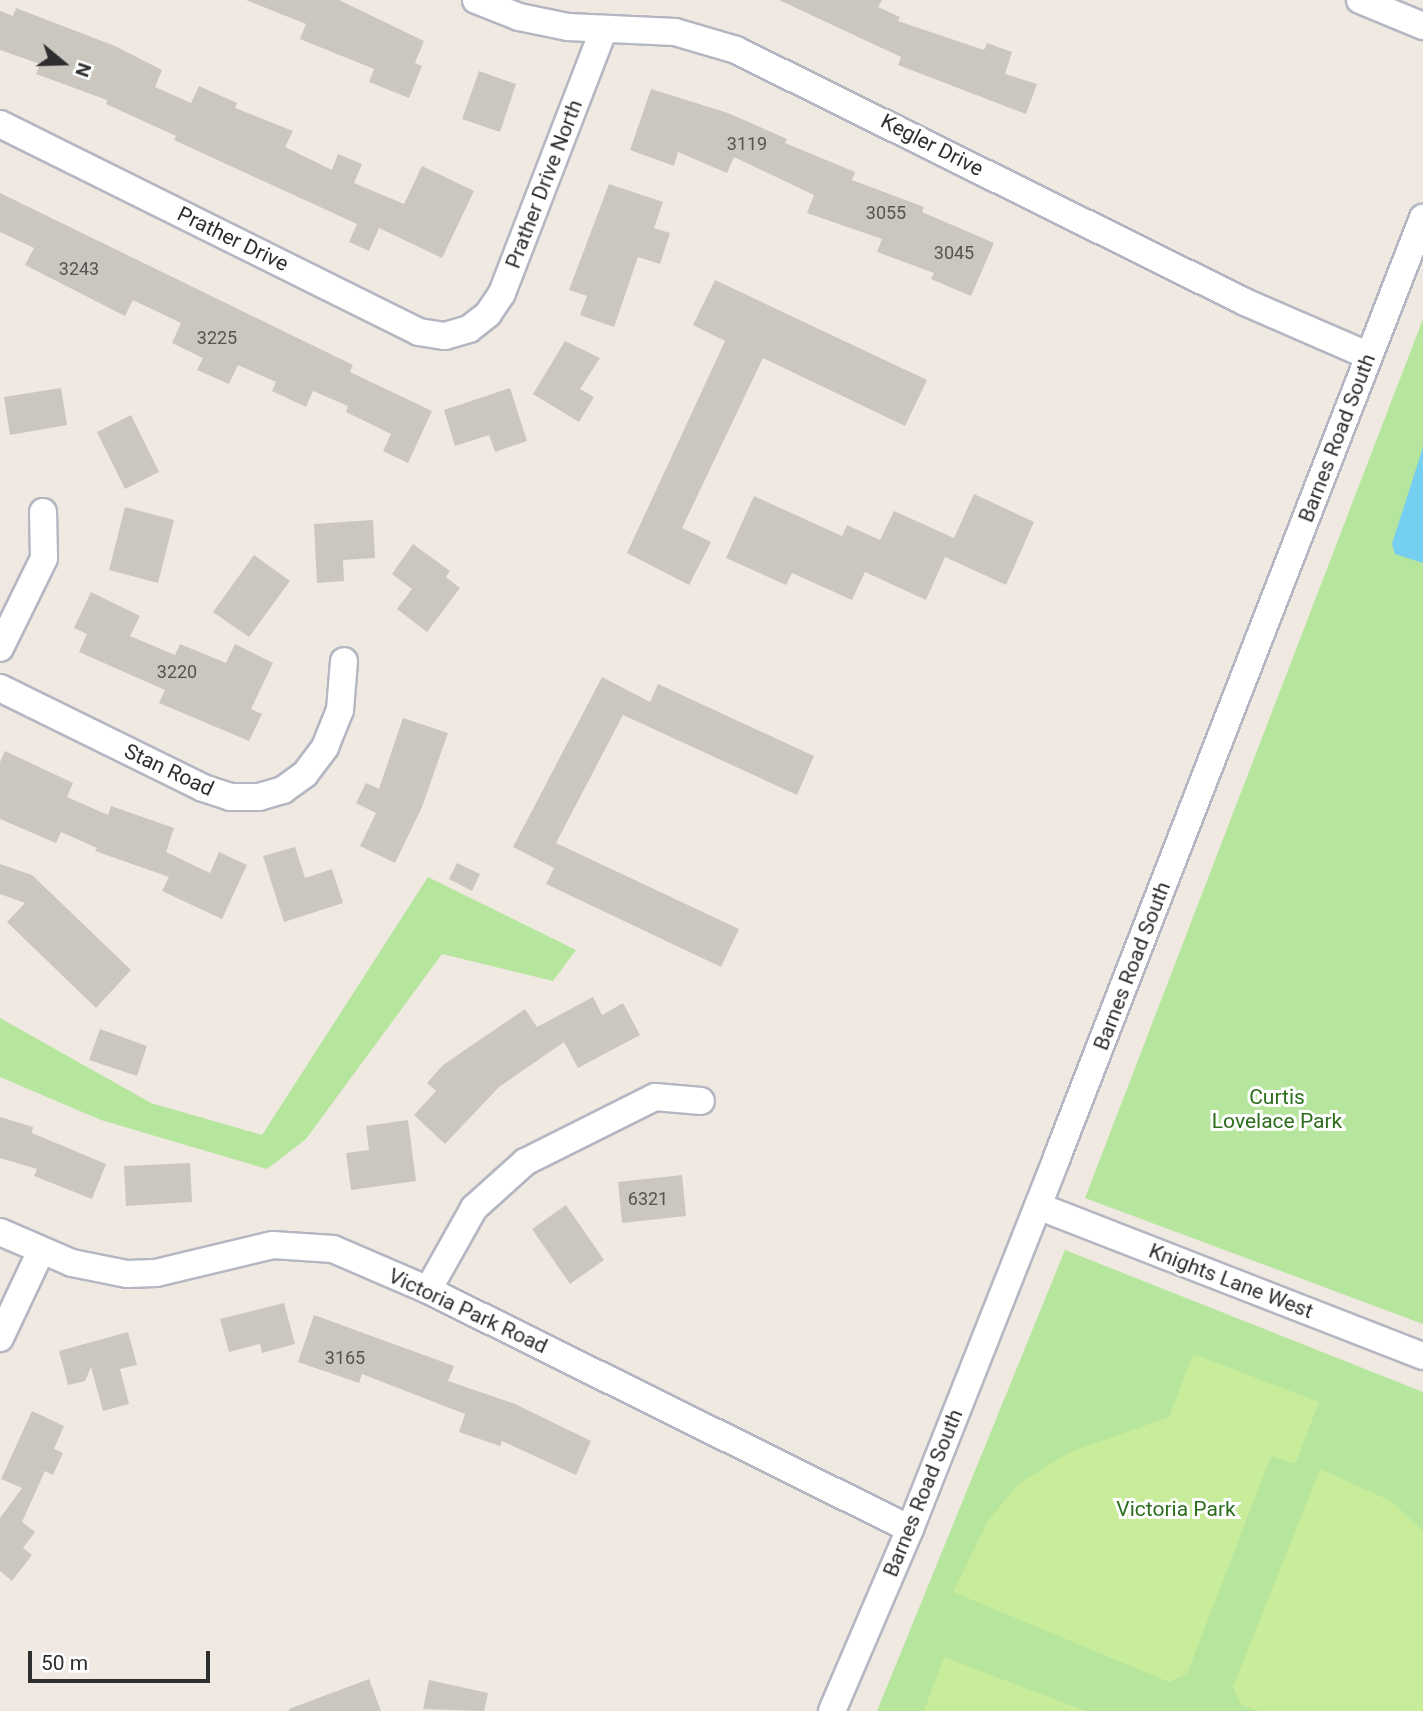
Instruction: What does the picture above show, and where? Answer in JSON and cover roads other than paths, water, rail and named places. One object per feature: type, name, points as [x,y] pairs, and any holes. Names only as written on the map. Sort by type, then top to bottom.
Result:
[{"type":"street","name":"Kegler Drive","points":[[476,0],[519,17],[604,29],[675,33],[736,50],[1245,302],[1369,356]]},
{"type":"street","points":[[1360,0],[1423,26]]},
{"type":"street","name":"Prather Drive North","points":[[469,329],[488,314],[502,293],[604,29]]},
{"type":"street","name":"Prather Drive","points":[[0,124],[419,332],[445,336],[469,329]]},
{"type":"street","name":"Barnes Road South","points":[[832,1711],[910,1529],[1038,1206],[1423,218]]},
{"type":"street","points":[[0,648],[44,558],[43,512]]},
{"type":"street","name":"Stan Road","points":[[0,688],[203,788],[230,797],[258,797],[283,790],[305,774],[325,747],[340,709],[344,661]]},
{"type":"street","points":[[428,1290],[474,1208],[525,1162],[655,1097],[701,1101]]},
{"type":"street","name":"Knights Lane West","points":[[1038,1206],[1423,1356]]},
{"type":"street","name":"Victoria Park Road","points":[[0,1232],[72,1263],[127,1274],[156,1273],[234,1251],[305,1245],[333,1250],[428,1290],[910,1529]]},
{"type":"street","points":[[0,1338],[41,1251]]},
{"type":"water","points":[[1423,447],[1423,563],[1395,554],[1392,544]]},
{"type":"park label","name":"Curtis Lovelace Park","points":[[1277,1109]]},
{"type":"park label","name":"Victoria Park","points":[[1176,1509]]}]
